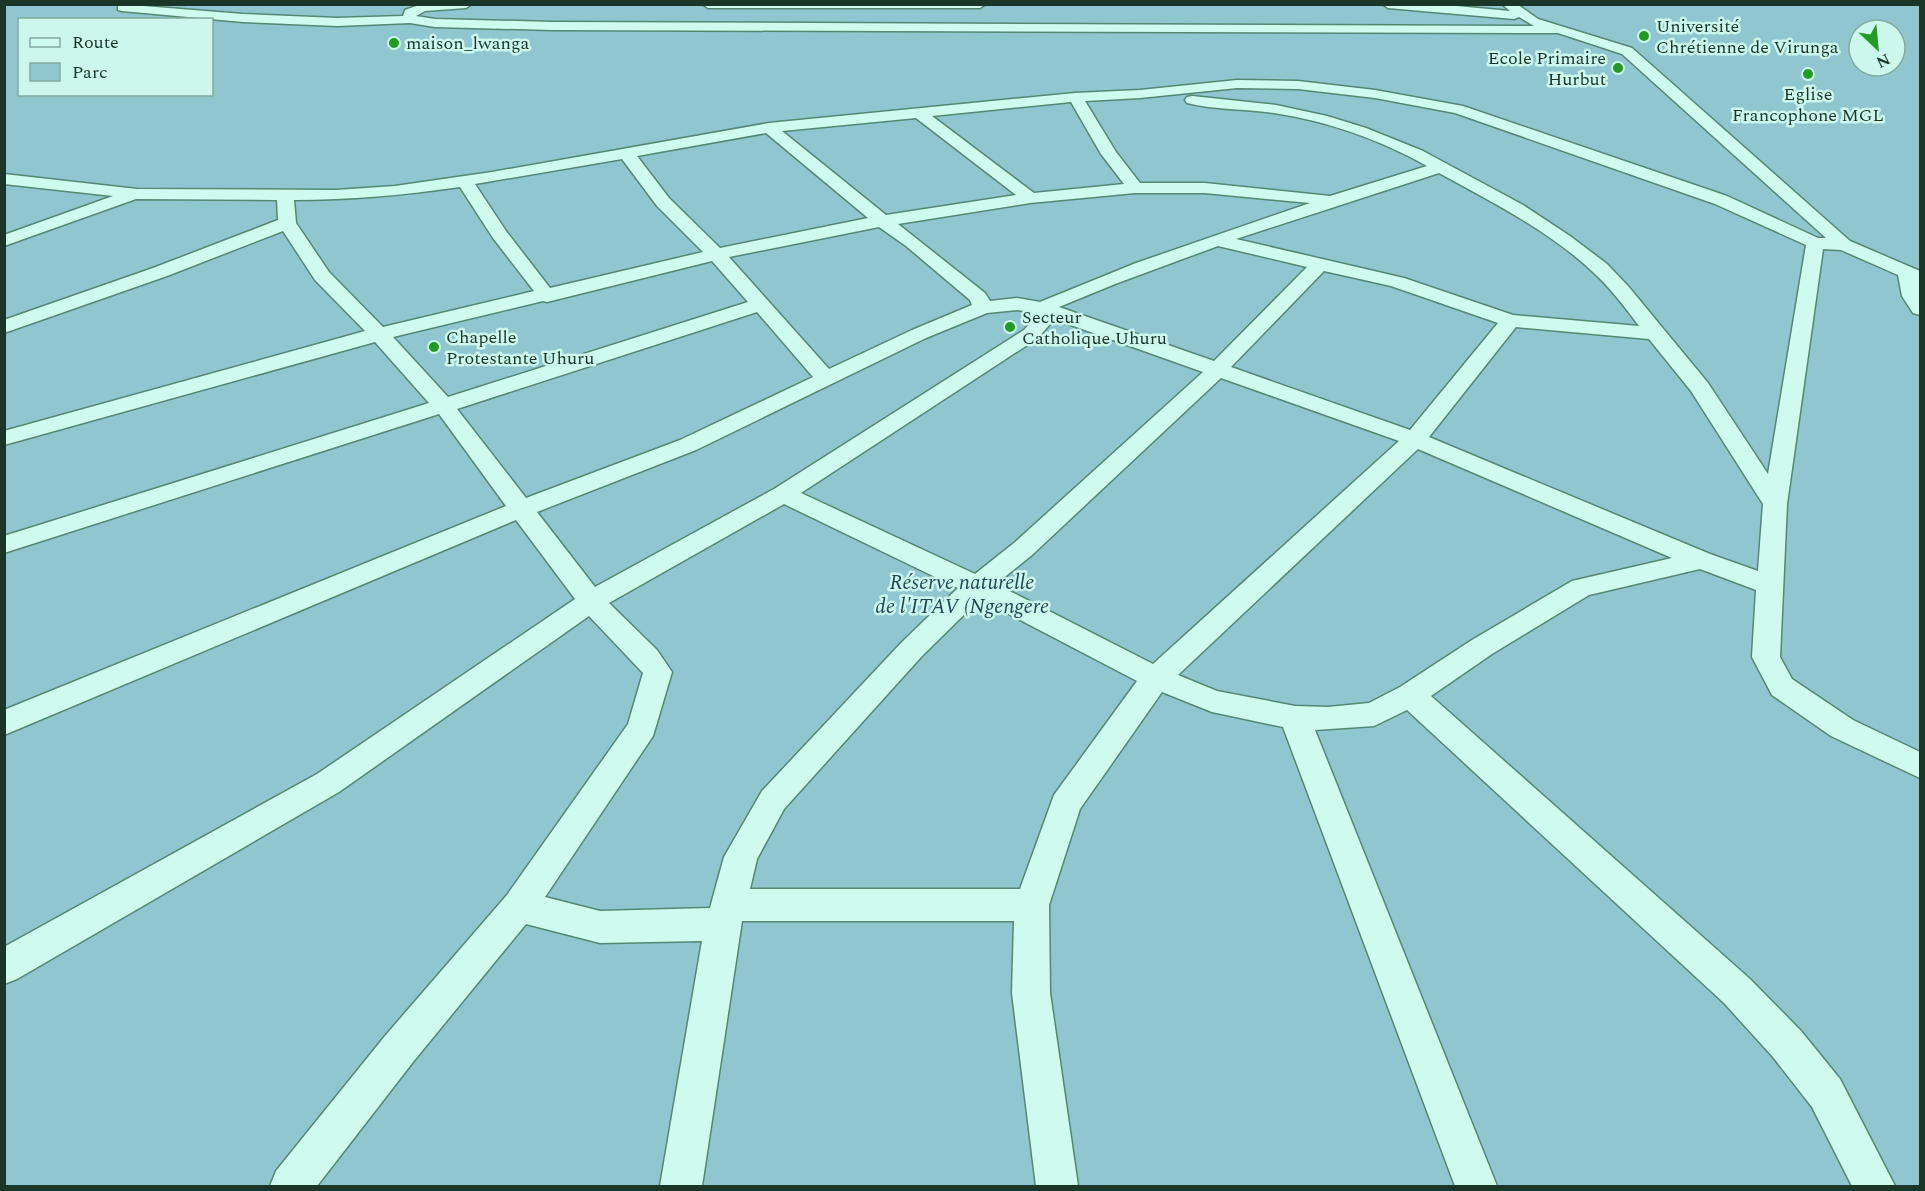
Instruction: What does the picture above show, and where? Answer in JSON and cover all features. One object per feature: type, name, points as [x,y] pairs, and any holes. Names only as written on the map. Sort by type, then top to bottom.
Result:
[{"type":"street","points":[[410,19],[409,13],[423,8],[466,4]]},
{"type":"street","points":[[708,4],[980,4]]},
{"type":"street","points":[[1388,4],[1466,9],[1527,17]]},
{"type":"street","points":[[1508,4],[1533,22],[1627,51],[1844,245],[1914,276],[1912,296],[1920,309]]},
{"type":"street","points":[[822,28],[803,21],[802,15],[808,9],[829,5]]},
{"type":"street","points":[[122,7],[243,18],[337,22],[410,19],[447,24],[822,28],[1556,30]]},
{"type":"street","points":[[4,179],[137,194],[336,195],[395,191],[627,154],[769,128],[1075,97],[1140,94],[1237,84],[1298,85],[1458,109],[1721,200],[1815,243],[1844,245]]},
{"type":"street","points":[[1140,94],[1276,110],[1323,119],[1417,154],[1517,209],[1600,268],[1700,388],[1775,504]]},
{"type":"street","points":[[1075,97],[1109,154],[1135,188]]},
{"type":"street","points":[[945,111],[964,99]]},
{"type":"street","points":[[919,113],[1030,198]]},
{"type":"street","points":[[769,128],[882,221],[940,264],[978,297],[983,307]]},
{"type":"street","points":[[627,154],[663,202],[716,254],[825,378]]},
{"type":"street","points":[[1042,308],[1075,292],[1216,240],[1331,200],[1440,167]]},
{"type":"street","points":[[464,180],[499,234],[547,296]]},
{"type":"street","points":[[4,438],[379,334],[547,296],[716,254],[882,221],[1030,198],[1135,188],[1205,188],[1331,200]]},
{"type":"street","points":[[4,241],[137,194]]},
{"type":"street","points":[[285,195],[287,222],[322,276],[379,334],[443,405],[591,601],[647,657],[658,672],[642,728],[519,906],[399,1049],[291,1186]]},
{"type":"street","points":[[1721,200],[1792,198]]},
{"type":"street","points":[[4,327],[160,272],[287,222]]},
{"type":"street","points":[[1216,240],[1397,282],[1511,321],[1656,333]]},
{"type":"street","points":[[1815,243],[1775,504],[1766,657],[1782,687],[1842,728],[1920,766]]},
{"type":"street","points":[[681,1186],[726,915],[741,857],[773,800],[912,649],[977,586],[1023,549],[1219,368],[1320,264]]},
{"type":"street","points":[[4,723],[520,509],[688,445],[919,334],[983,307],[1017,304],[1042,308],[1219,368],[1415,439],[1701,560],[1769,585]]},
{"type":"street","points":[[4,545],[760,306]]},
{"type":"street","points":[[4,967],[328,783],[591,601],[783,494],[1031,334],[1041,323],[1042,308]]},
{"type":"street","points":[[1057,1186],[1031,993],[1032,905],[1065,804],[1156,678],[1415,439],[1511,321]]},
{"type":"street","points":[[783,494],[977,586],[1156,678],[1212,701],[1295,718],[1328,719],[1374,714],[1410,695],[1482,646],[1581,588],[1701,560]]},
{"type":"street","points":[[1410,695],[1737,990],[1787,1044],[1826,1094],[1874,1186]]},
{"type":"street","points":[[1295,718],[1476,1186]]},
{"type":"street","points":[[519,906],[600,927],[726,915],[1032,905]]},
{"type":"green space","name":"Réserve naturelle de l'ITAV (Ngengere","points":[[5,5],[1920,5],[1920,1186],[5,1186]]},
{"type":"place","name":"Université Chrétienne de Virunga","points":[[1644,36]]},
{"type":"place","name":"maison_lwanga","points":[[394,43]]},
{"type":"place","name":"Ecole Primaire Hurbut","points":[[1618,68]]},
{"type":"place","name":"Eglise Francophone MGL","points":[[1808,74]]},
{"type":"place","name":"Secteur Catholique Uhuru","points":[[1010,327]]},
{"type":"place","name":"Chapelle Protestante Uhuru","points":[[434,347]]}]
